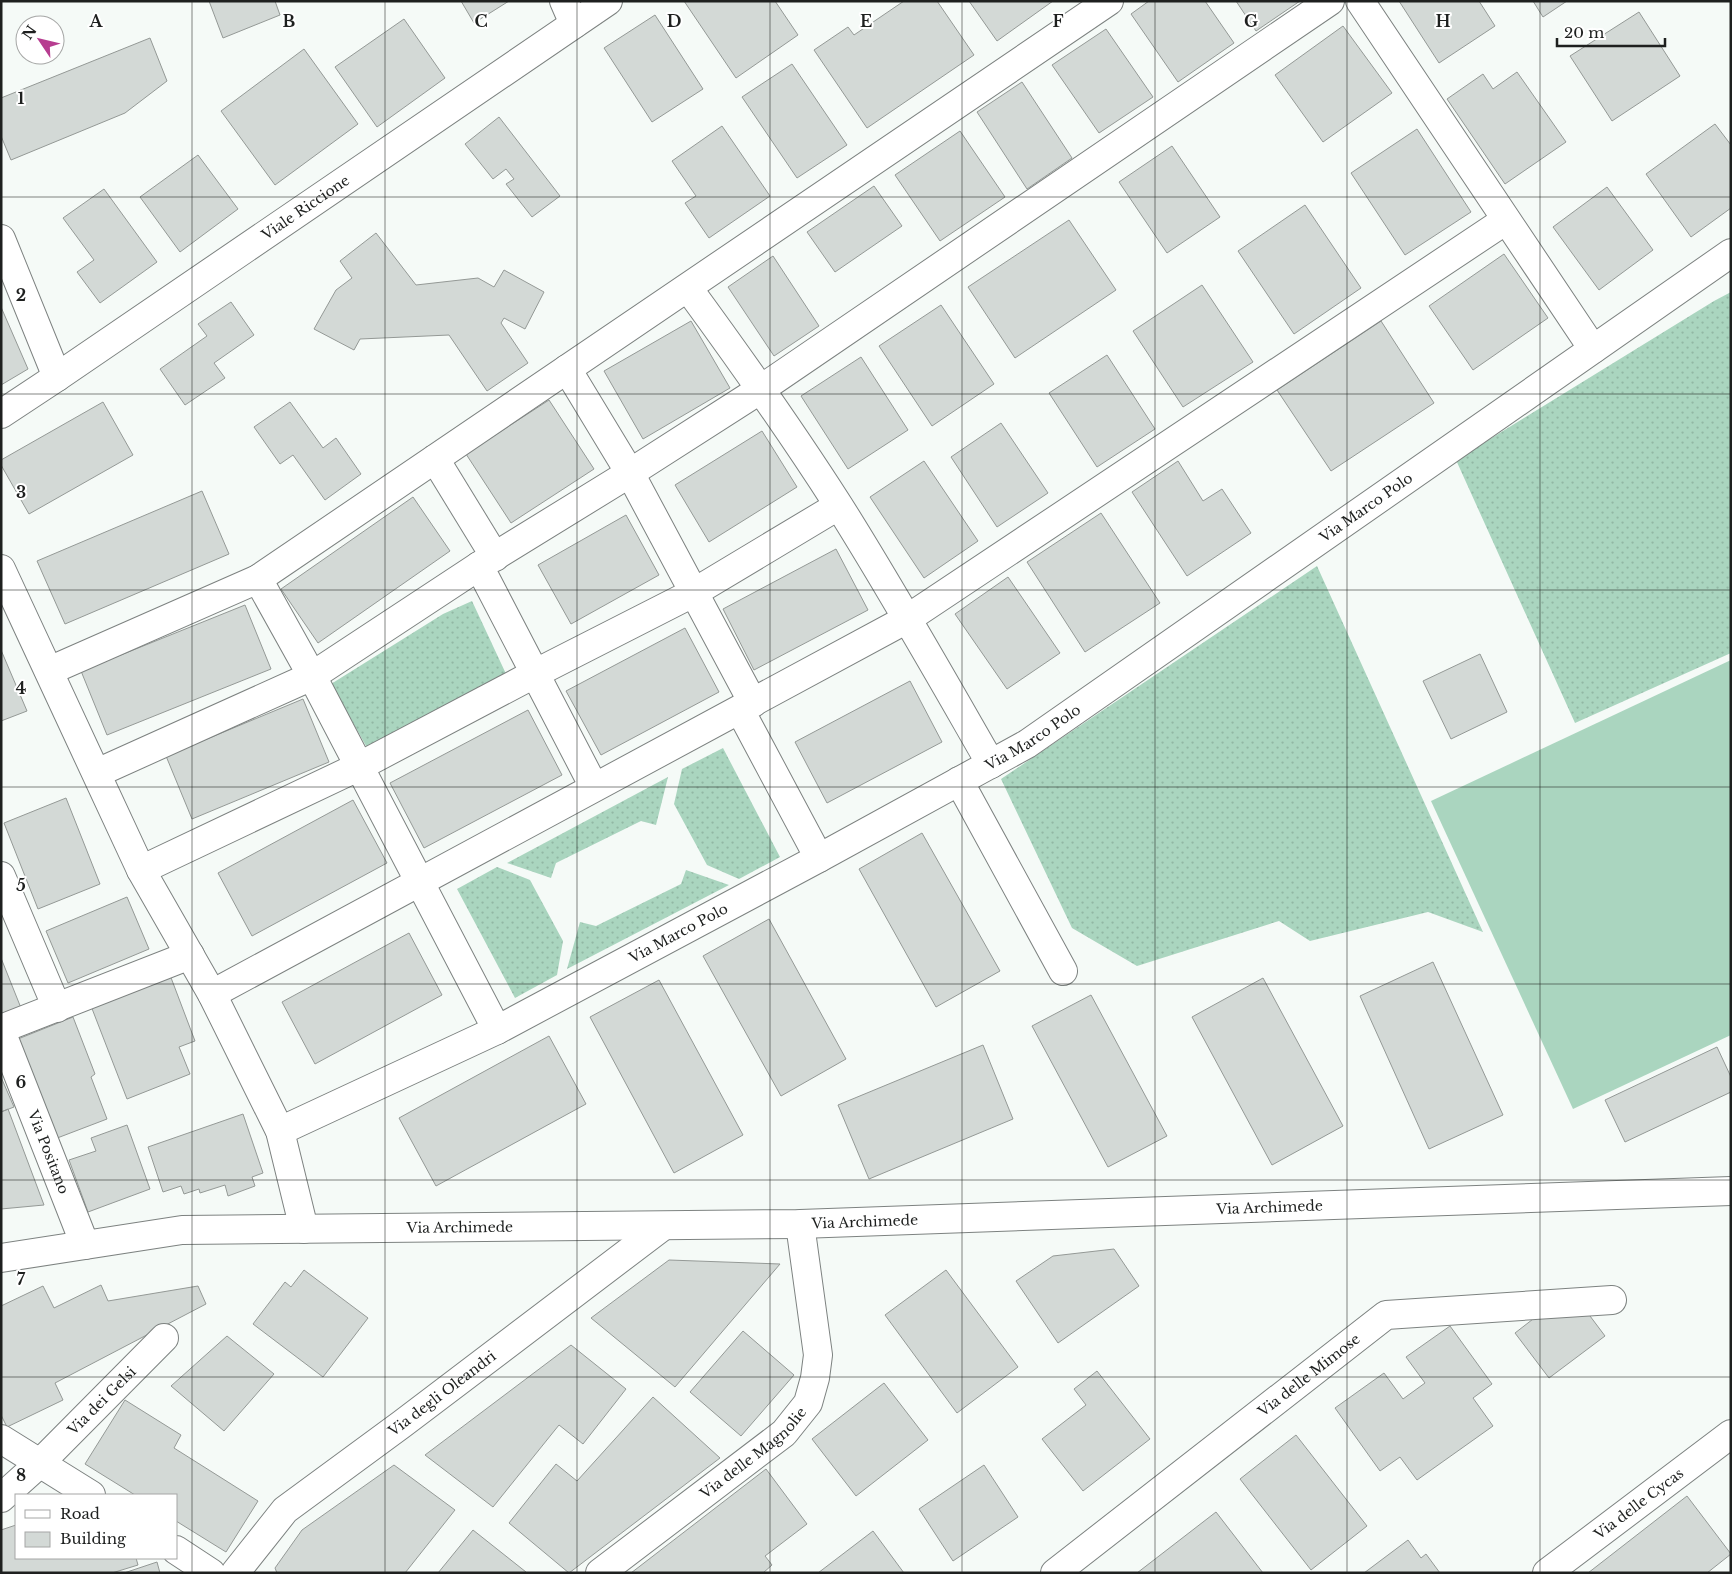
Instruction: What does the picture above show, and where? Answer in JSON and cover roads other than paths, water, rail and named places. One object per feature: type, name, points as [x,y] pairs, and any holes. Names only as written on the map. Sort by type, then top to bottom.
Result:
[{"type":"street","name":"Viale Riccione","points":[[1,414],[57,377],[569,13],[608,1]]},
{"type":"street","points":[[49,671],[258,579],[1109,1]]},
{"type":"street","points":[[97,773],[312,676],[487,561],[761,389],[1330,1]]},
{"type":"street","points":[[1360,1],[1593,349]]},
{"type":"street","points":[[212,994],[907,619],[1506,220]]},
{"type":"street","points":[[1,239],[57,377]]},
{"type":"street","name":"Via Marco Polo","points":[[280,1131],[497,1030],[819,858],[1026,744],[1731,254]]},
{"type":"street","points":[[688,288],[761,389],[838,506],[907,619],[991,764]]},
{"type":"street","points":[[567,369],[630,473],[693,593],[819,858]]},
{"type":"street","points":[[435,458],[487,561],[536,673],[594,787]]},
{"type":"street","points":[[141,870],[360,766],[693,593],[838,506]]},
{"type":"street","points":[[1,569],[141,870],[212,994],[280,1131],[304,1228]]},
{"type":"street","points":[[258,579],[360,766],[497,1030]]},
{"type":"street","points":[[959,781],[1063,972]]},
{"type":"street","points":[[1,876],[57,1008]]},
{"type":"street","points":[[1,1030],[190,955]]},
{"type":"street","name":"Via Positano","points":[[1,1030],[85,1245]]},
{"type":"street","name":"Via Archimede","points":[[1,1258],[182,1230],[800,1224],[1731,1191]]},
{"type":"street","name":"Via delle Magnolie","points":[[600,1573],[784,1432],[808,1403],[815,1378],[818,1356],[800,1224]]},
{"type":"street","name":"Via degli Oleandri","points":[[236,1573],[285,1510],[410,1418],[663,1226]]},
{"type":"street","name":"Via delle Mimose","points":[[1055,1573],[1386,1316],[1612,1300]]},
{"type":"street","name":"Via dei Gelsi","points":[[1,1498],[40,1463],[164,1338]]},
{"type":"street","name":"Via delle Cycas","points":[[1547,1573],[1731,1434]]},
{"type":"street","points":[[1,1439],[89,1494]]},
{"type":"street","points":[[178,1551],[211,1573]]}]
